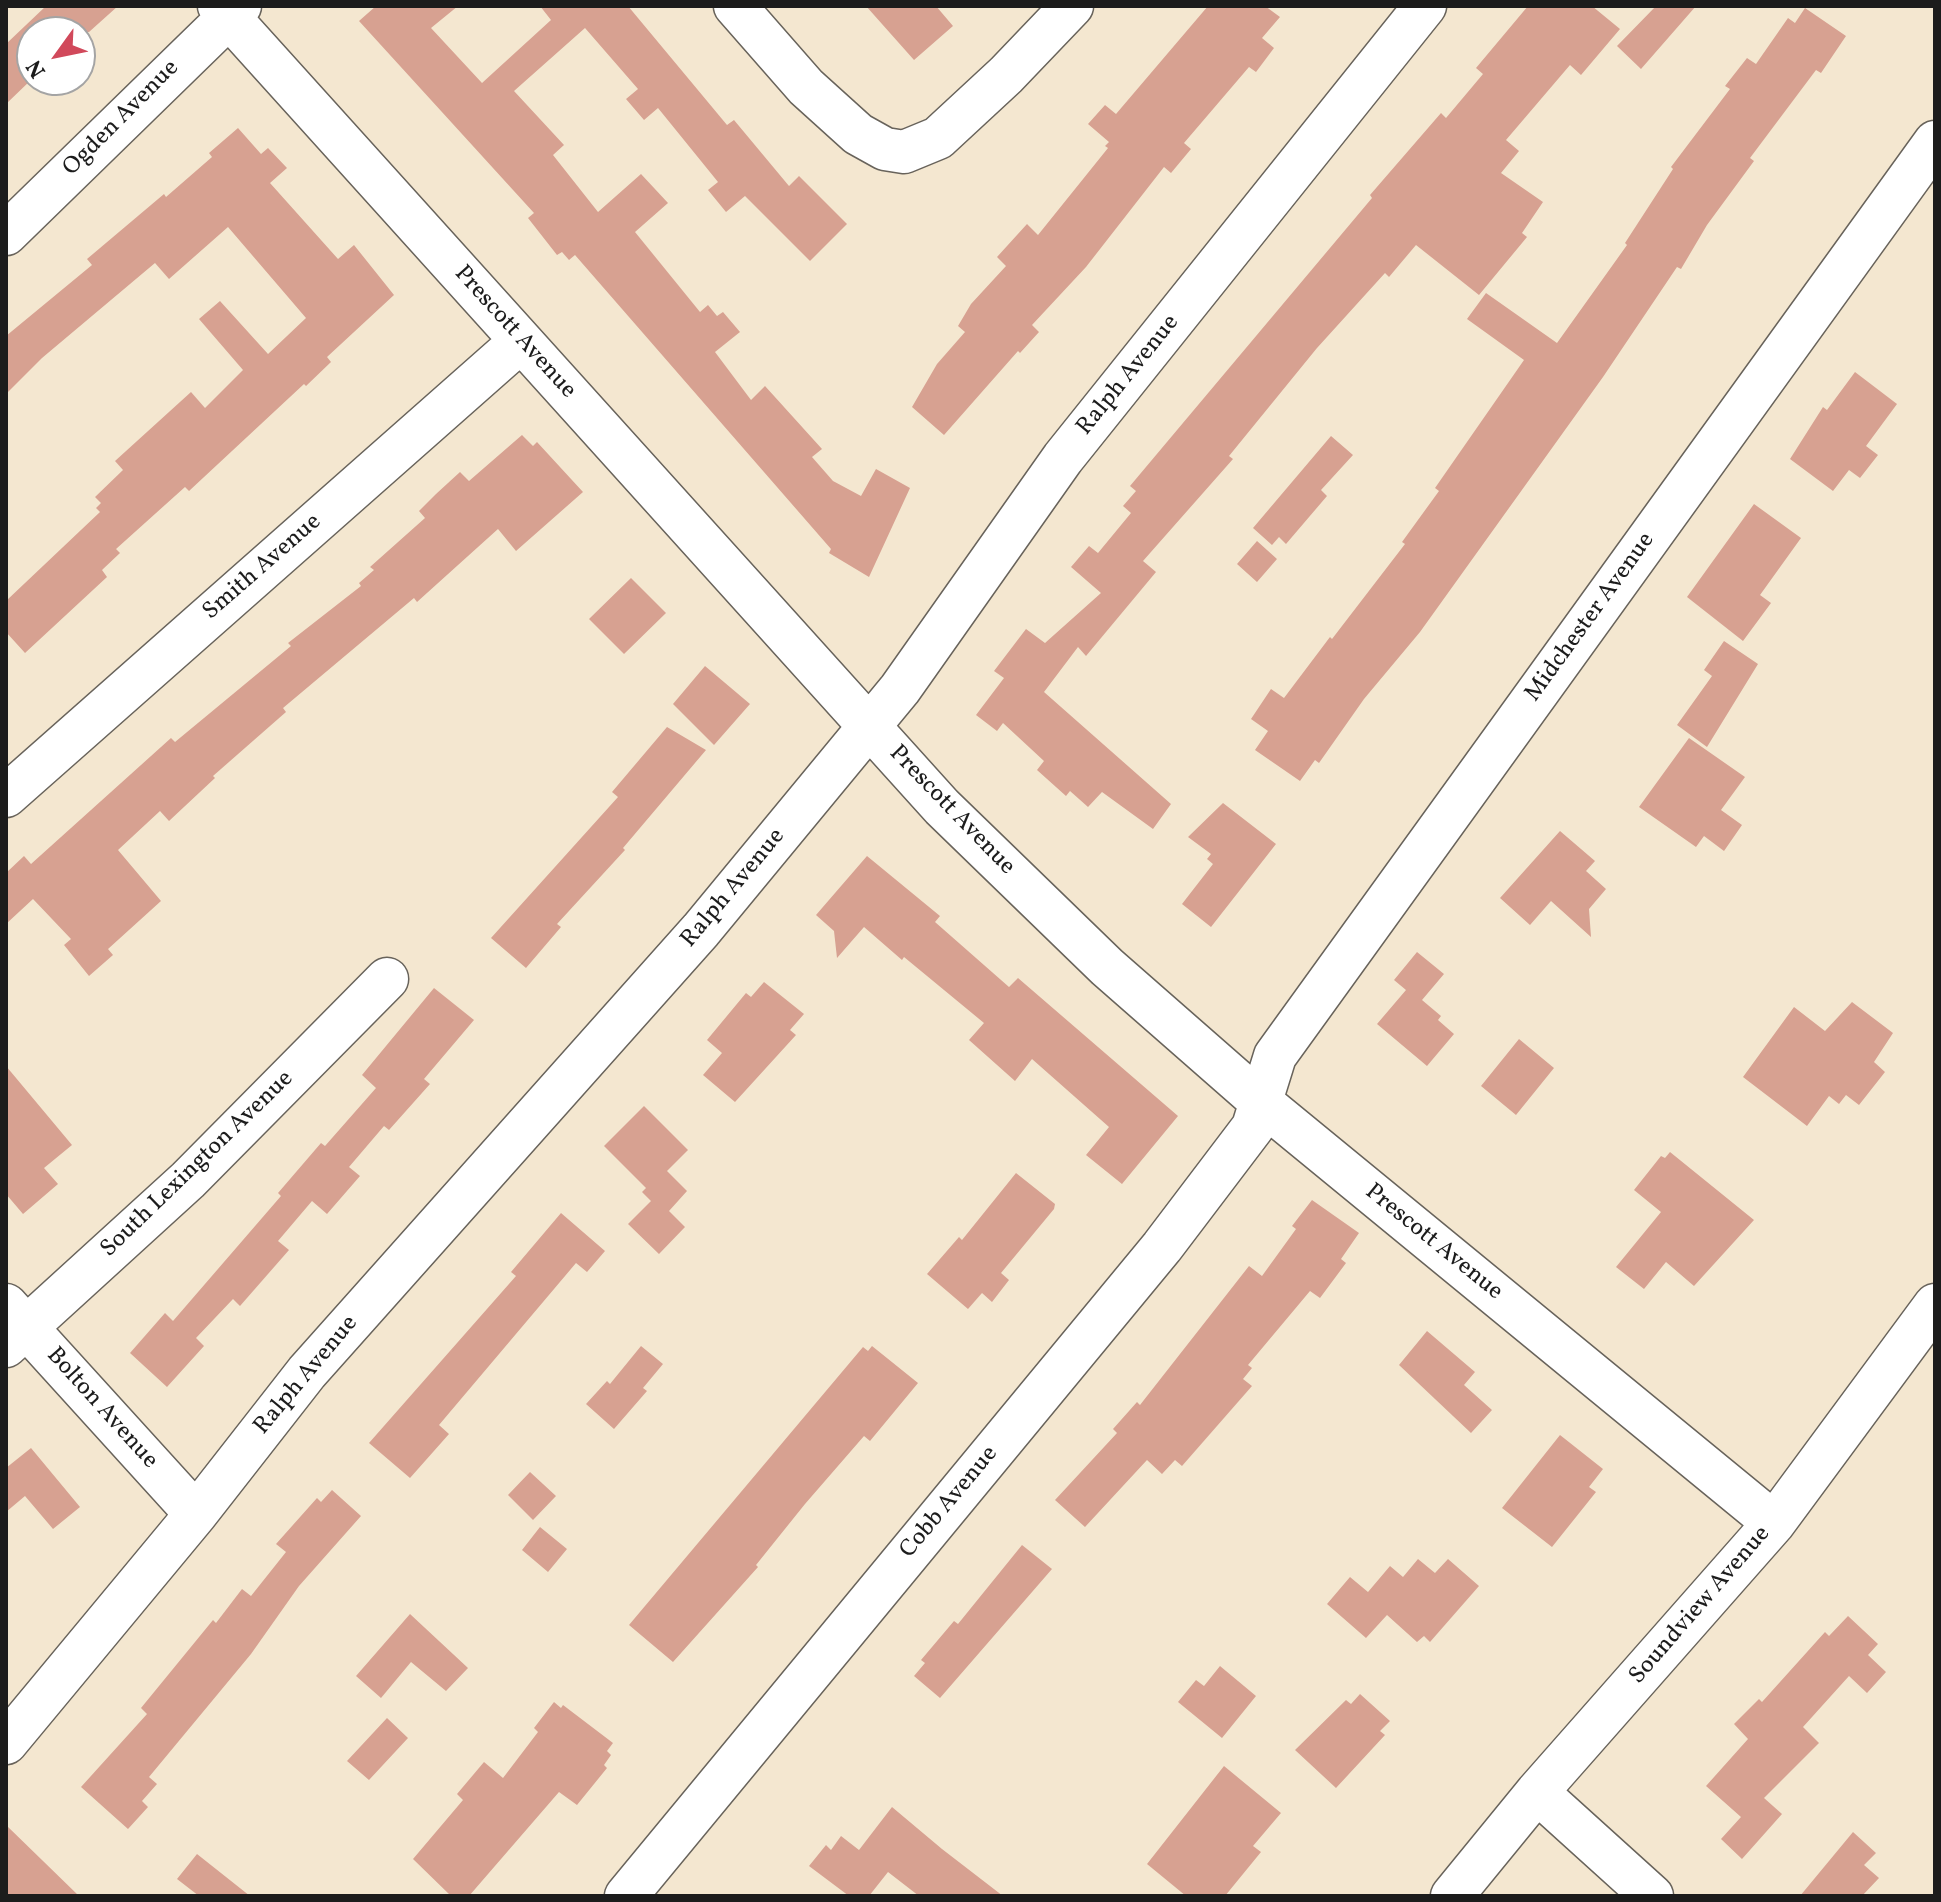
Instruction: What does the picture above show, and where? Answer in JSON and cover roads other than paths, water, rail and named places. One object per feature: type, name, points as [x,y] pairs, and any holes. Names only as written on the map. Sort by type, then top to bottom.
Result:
[{"type":"street","points":[[735,6],[806,87],[858,134],[885,149],[904,152],[938,138],[1006,75],[1072,6]]},
{"type":"street","name":"Ralph Avenue","points":[[6,1743],[196,1514],[307,1372],[701,930],[870,726],[900,689],[1063,458],[1425,6]]},
{"type":"street","name":"Prescott Avenue","points":[[229,9],[521,341],[942,807],[1107,967],[1261,1102],[1774,1523]]},
{"type":"street","name":"Ogden Avenue","points":[[6,234],[229,9]]},
{"type":"street","name":"Midchester Avenue","points":[[1261,1102],[1275,1056],[1935,142]]},
{"type":"street","name":"Smith Avenue","points":[[6,796],[521,341]]},
{"type":"street","name":"South Lexington Avenue","points":[[13,1326],[188,1180],[387,979]]},
{"type":"street","name":"Cobb Avenue","points":[[626,1896],[1162,1247],[1253,1127],[1261,1102]]},
{"type":"street","name":"Soundview Avenue","points":[[1452,1896],[1537,1792],[1774,1523],[1935,1305]]},
{"type":"street","name":"Bolton Avenue","points":[[13,1326],[196,1514]]},
{"type":"street","points":[[1537,1792],[1652,1896]]}]
